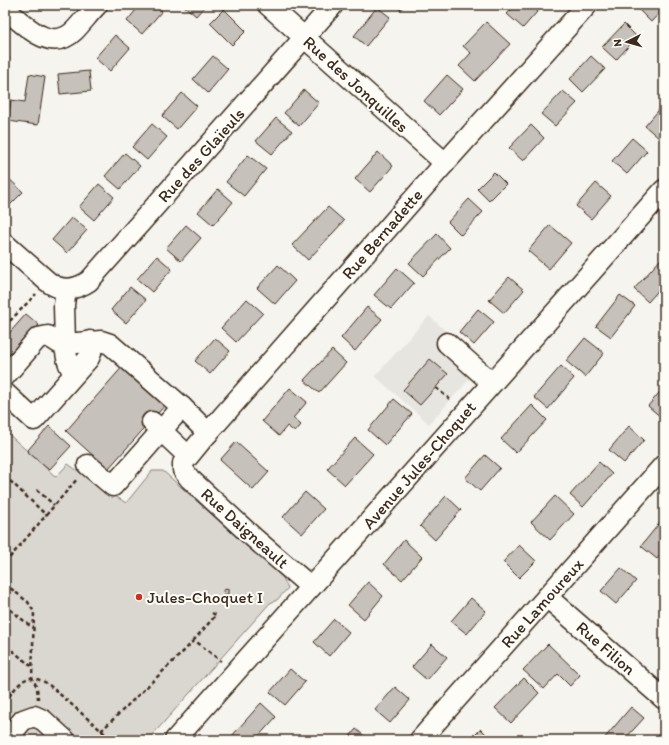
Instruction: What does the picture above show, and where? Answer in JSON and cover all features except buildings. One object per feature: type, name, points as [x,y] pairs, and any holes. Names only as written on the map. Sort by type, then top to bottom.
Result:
[{"type":"street","points":[[5,9],[36,34],[47,40],[52,40],[69,35],[97,5]]},
{"type":"street","name":"Rue des Jonquilles","points":[[268,5],[445,163]]},
{"type":"street","name":"Rue des Glaïeuls","points":[[63,289],[80,286],[94,276],[333,5]]},
{"type":"street","name":"Rue Bernadette","points":[[185,461],[208,432],[445,163],[587,5]]},
{"type":"street","name":"Avenue Jules-Choquet","points":[[174,740],[664,190]]},
{"type":"street","points":[[5,244],[47,281],[63,289],[65,344],[68,363],[75,373]]},
{"type":"street","points":[[5,376],[38,338],[48,336],[60,343],[65,344],[101,341],[115,347],[208,432]]},
{"type":"street","points":[[5,393],[34,420],[89,358],[91,353],[90,341]]},
{"type":"street","points":[[447,343],[492,383]]},
{"type":"street","points":[[84,470],[114,486],[156,426],[182,407]]},
{"type":"street","name":"Rue Daigneault","points":[[156,426],[185,461],[185,473],[254,538],[311,587]]},
{"type":"street","name":"Rue Lamoureux","points":[[420,740],[664,465]]},
{"type":"street","name":"Rue Filion","points":[[547,597],[664,699]]},
{"type":"street","points":[[6,740],[23,720],[34,716],[44,720],[64,740]]},
{"type":"path","points":[[5,326],[40,290]]},
{"type":"path","points":[[436,388],[452,401]]},
{"type":"path","points":[[5,563],[84,470]]},
{"type":"path","points":[[5,476],[46,515]]},
{"type":"path","points":[[37,490],[54,505]]},
{"type":"path","points":[[5,584],[31,606],[34,612],[32,678],[37,686],[38,694]]},
{"type":"path","points":[[5,605],[29,626],[34,627]]},
{"type":"path","points":[[101,731],[185,650],[216,615],[212,613]]},
{"type":"path","points":[[194,640],[221,661]]},
{"type":"path","points":[[5,652],[14,651],[32,666]]},
{"type":"path","points":[[5,702],[23,680],[32,678],[47,683],[112,740]]},
{"type":"shaded area","points":[[429,316],[483,364],[429,424],[375,376]]},
{"type":"shaded area","points":[[5,431],[56,477],[68,464],[126,503],[152,471],[163,471],[283,578],[288,588],[277,600],[270,603],[148,740],[5,740]]},
{"type":"place","name":"Jules-Choquet I","points":[[139,597]]}]
